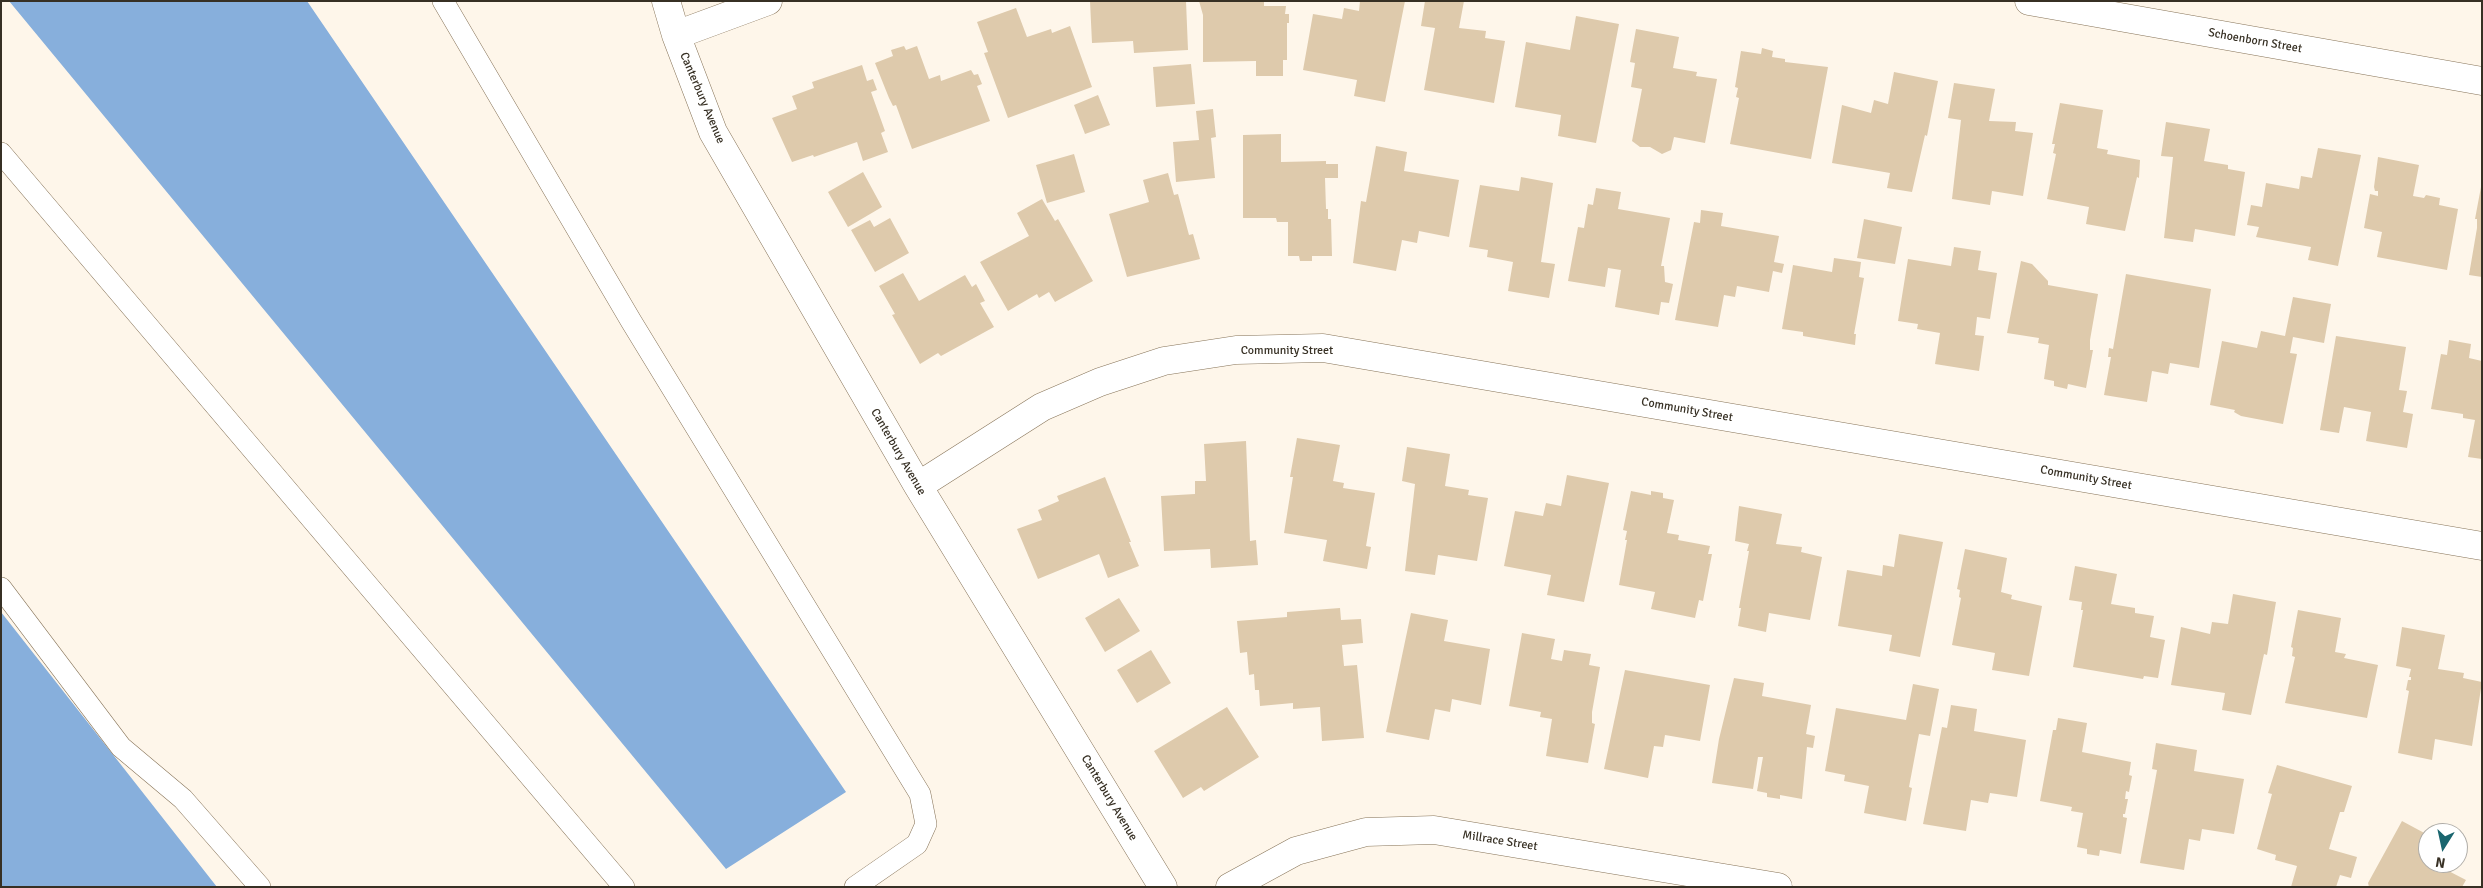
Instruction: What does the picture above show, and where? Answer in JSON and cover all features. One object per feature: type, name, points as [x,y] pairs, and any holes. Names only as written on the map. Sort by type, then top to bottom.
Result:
[{"type":"street","name":"Canterbury Avenue","points":[[666,1],[676,35],[714,132],[918,486],[1163,887]]},
{"type":"street","points":[[676,35],[768,1]]},
{"type":"street","name":"Schoenborn Street","points":[[2028,1],[2482,81]]},
{"type":"street","name":"Community Street","points":[[918,486],[1042,407],[1100,382],[1164,361],[1236,350],[1323,348],[2482,546]]},
{"type":"street","name":"Millrace Street","points":[[1230,887],[1296,851],[1366,832],[1434,830],[1778,887]]},
{"type":"lane","points":[[443,1],[631,321],[920,794],[926,824],[917,844],[855,887]]},
{"type":"lane","points":[[1,153],[624,887]]},
{"type":"lane","points":[[1,588],[121,748],[183,800],[260,887]]},
{"type":"water","points":[[9,1],[307,1],[846,792],[726,869]]},
{"type":"water","points":[[1,612],[217,887],[1,887]]},
{"type":"building","points":[[1090,1],[1186,1],[1188,50],[1134,53],[1133,41],[1092,43]]},
{"type":"building","points":[[1199,1],[1264,1],[1264,6],[1286,6],[1285,14],[1289,14],[1289,23],[1287,23],[1287,60],[1283,60],[1283,76],[1256,76],[1256,61],[1203,62],[1203,15]]},
{"type":"building","points":[[1360,1],[1405,1],[1385,102],[1354,96],[1357,80],[1303,70],[1313,14],[1342,19],[1344,8],[1359,11]]},
{"type":"building","points":[[1425,1],[1464,1],[1459,28],[1486,31],[1485,38],[1505,41],[1494,103],[1424,90],[1435,28],[1421,26]]},
{"type":"building","points":[[1016,8],[1027,37],[1051,29],[1052,33],[1070,26],[1092,87],[1008,118],[984,53],[988,52],[977,22]]},
{"type":"building","points":[[1576,16],[1619,24],[1596,143],[1558,136],[1561,115],[1515,107],[1526,42],[1570,50]]},
{"type":"building","points":[[1636,29],[1679,37],[1673,68],[1697,72],[1696,76],[1717,79],[1705,143],[1674,137],[1671,150],[1662,154],[1650,147],[1640,147],[1632,141],[1642,89],[1631,87],[1635,63],[1630,62]]},
{"type":"building","points":[[904,46],[906,50],[917,46],[929,79],[940,75],[941,81],[971,70],[974,75],[978,74],[982,84],[977,86],[990,121],[912,149],[896,105],[893,106],[889,98],[875,63],[893,56],[891,50]]},
{"type":"building","points":[[1762,48],[1773,51],[1772,57],[1785,59],[1785,62],[1828,67],[1811,159],[1730,144],[1739,98],[1736,97],[1738,88],[1735,87],[1741,51],[1761,54]]},
{"type":"building","points":[[1191,64],[1195,104],[1156,107],[1153,67]]},
{"type":"building","points":[[862,65],[867,81],[873,79],[877,90],[871,92],[885,131],[881,133],[888,152],[863,161],[857,142],[814,157],[813,155],[792,162],[772,118],[797,109],[792,96],[814,88],[812,82]]},
{"type":"building","points":[[1894,72],[1938,81],[1927,136],[1925,135],[1912,192],[1887,188],[1890,173],[1832,163],[1842,105],[1871,113],[1874,100],[1888,104]]},
{"type":"building","points":[[1954,83],[1995,89],[1989,121],[2016,122],[2015,131],[2033,133],[2023,196],[1992,191],[1990,205],[1952,199],[1961,120],[1948,118]]},
{"type":"building","points":[[1098,95],[1110,125],[1085,134],[1074,105]]},
{"type":"building","points":[[2060,103],[2103,110],[2097,148],[2108,150],[2107,154],[2140,160],[2139,178],[2137,177],[2125,231],[2086,224],[2089,207],[2047,199],[2056,154],[2053,153],[2055,144],[2052,144]]},
{"type":"building","points":[[1213,109],[1216,137],[1211,138],[1215,178],[1176,182],[1173,142],[1199,140],[1196,111]]},
{"type":"building","points":[[2166,122],[2210,129],[2204,161],[2228,165],[2228,169],[2245,172],[2235,236],[2195,229],[2193,242],[2164,238],[2173,157],[2161,156]]},
{"type":"building","points":[[1281,134],[1281,162],[1326,161],[1326,164],[1338,164],[1338,178],[1325,178],[1326,209],[1328,209],[1328,219],[1331,219],[1332,256],[1312,256],[1312,261],[1300,261],[1299,256],[1288,256],[1288,222],[1277,222],[1276,218],[1243,218],[1243,135]]},
{"type":"building","points":[[1376,146],[1407,152],[1404,171],[1459,180],[1449,237],[1419,231],[1417,243],[1402,240],[1396,271],[1353,263],[1361,201],[1366,202]]},
{"type":"building","points":[[2318,148],[2361,155],[2338,266],[2308,260],[2311,247],[2256,237],[2259,227],[2247,225],[2251,205],[2262,207],[2266,183],[2299,189],[2301,176],[2312,178]]},
{"type":"building","points":[[1074,154],[1085,192],[1047,203],[1036,165]]},
{"type":"building","points":[[2378,157],[2419,165],[2413,196],[2424,198],[2426,195],[2440,198],[2439,205],[2458,209],[2447,270],[2377,257],[2382,232],[2364,228],[2370,194],[2378,196],[2378,191],[2375,191],[2374,187]]},
{"type":"building","points":[[863,172],[882,207],[848,227],[828,192]]},
{"type":"building","points":[[1168,173],[1174,195],[1178,194],[1189,235],[1193,234],[1200,259],[1127,277],[1109,214],[1149,202],[1143,180]]},
{"type":"building","points":[[1521,177],[1553,183],[1541,262],[1555,264],[1549,298],[1508,291],[1513,262],[1487,257],[1488,250],[1469,247],[1480,185],[1519,191]]},
{"type":"building","points":[[2481,187],[2482,277],[2469,275],[2477,228],[2477,219],[2475,219]]},
{"type":"building","points":[[1596,188],[1621,192],[1618,209],[1670,218],[1661,266],[1664,266],[1665,282],[1673,284],[1669,303],[1661,302],[1659,315],[1615,307],[1621,270],[1608,268],[1605,287],[1568,281],[1578,227],[1584,228],[1588,204],[1593,205]]},
{"type":"building","points":[[1042,199],[1055,221],[1058,219],[1093,281],[1055,302],[1049,292],[1039,298],[1037,294],[1008,311],[980,262],[1029,236],[1017,213]]},
{"type":"building","points":[[1701,210],[1723,213],[1721,226],[1779,236],[1774,262],[1784,264],[1782,273],[1773,271],[1769,292],[1737,286],[1735,297],[1724,295],[1718,327],[1675,320],[1694,222],[1700,223]]},
{"type":"building","points":[[890,218],[909,253],[875,272],[851,230],[870,220],[874,227]]},
{"type":"building","points":[[1864,219],[1902,227],[1895,264],[1857,258]]},
{"type":"building","points":[[1954,247],[1981,251],[1978,270],[1997,273],[1990,319],[1977,317],[1975,335],[1984,336],[1979,371],[1935,364],[1940,333],[1917,329],[1918,324],[1898,321],[1908,259],[1951,266]]},
{"type":"building","points":[[1834,258],[1861,262],[1859,277],[1864,278],[1854,334],[1856,334],[1855,345],[1803,336],[1803,332],[1782,329],[1793,265],[1832,272]]},
{"type":"building","points":[[2021,261],[2032,264],[2048,281],[2048,285],[2098,294],[2090,340],[2090,350],[2093,350],[2086,388],[2068,384],[2067,389],[2054,386],[2054,381],[2044,379],[2049,345],[2038,343],[2039,338],[2007,333]]},
{"type":"building","points":[[903,273],[919,301],[965,275],[972,287],[976,284],[985,301],[980,303],[994,327],[941,356],[938,353],[920,364],[892,315],[895,314],[879,286]]},
{"type":"building","points":[[2126,274],[2211,289],[2199,368],[2170,363],[2168,374],[2152,371],[2147,402],[2104,395],[2111,357],[2108,357],[2109,348],[2113,349]]},
{"type":"building","points":[[2293,297],[2331,304],[2324,343],[2293,337],[2290,353],[2297,354],[2283,424],[2241,416],[2234,412],[2235,410],[2210,405],[2222,341],[2257,348],[2261,331],[2285,336]]},
{"type":"building","points":[[2336,336],[2406,347],[2399,390],[2407,391],[2403,412],[2413,414],[2407,448],[2366,441],[2371,412],[2344,407],[2339,433],[2320,430]]},
{"type":"building","points":[[2449,340],[2471,344],[2469,358],[2482,361],[2482,459],[2468,457],[2475,420],[2463,418],[2463,414],[2431,409],[2441,354],[2447,355]]},
{"type":"building","points":[[1297,438],[1340,445],[1333,481],[1344,483],[1343,488],[1375,493],[1366,546],[1371,547],[1367,569],[1323,561],[1327,540],[1284,533],[1293,477],[1290,477]]},
{"type":"building","points":[[1246,441],[1250,541],[1256,540],[1258,565],[1211,568],[1210,549],[1164,551],[1161,496],[1195,494],[1195,481],[1206,481],[1204,444]]},
{"type":"building","points":[[1407,447],[1450,454],[1445,486],[1469,490],[1468,495],[1488,498],[1477,561],[1438,555],[1435,575],[1405,571],[1415,484],[1402,481]]},
{"type":"building","points":[[1567,475],[1609,483],[1584,602],[1547,595],[1551,575],[1504,566],[1515,511],[1543,516],[1546,503],[1561,506]]},
{"type":"building","points":[[1105,477],[1139,566],[1108,578],[1099,554],[1038,579],[1017,529],[1042,520],[1038,510],[1059,501],[1057,496]]},
{"type":"building","points":[[1631,491],[1651,495],[1651,491],[1663,493],[1663,498],[1674,500],[1667,533],[1679,535],[1678,540],[1710,546],[1708,554],[1712,554],[1703,601],[1699,600],[1695,618],[1651,609],[1655,592],[1619,585],[1627,540],[1625,540],[1627,531],[1623,530]]},
{"type":"building","points":[[1739,506],[1782,514],[1776,544],[1802,547],[1801,552],[1822,557],[1810,620],[1769,613],[1766,632],[1738,626],[1741,608],[1739,608],[1749,551],[1747,551],[1749,544],[1735,541]]},
{"type":"building","points":[[1899,534],[1943,542],[1920,657],[1889,651],[1892,635],[1838,626],[1847,570],[1882,576],[1883,565],[1894,567]]},
{"type":"building","points":[[1965,549],[2007,558],[2001,592],[2012,595],[2011,599],[2042,606],[2029,676],[1992,670],[1995,653],[1952,645],[1961,598],[1959,597],[1960,590],[1957,589]]},
{"type":"building","points":[[2075,566],[2117,574],[2111,604],[2135,608],[2135,613],[2154,616],[2150,637],[2165,640],[2158,678],[2144,676],[2143,679],[2073,667],[2083,610],[2081,610],[2082,602],[2069,600]]},
{"type":"building","points":[[2233,594],[2276,602],[2267,655],[2264,654],[2251,715],[2222,710],[2225,693],[2171,685],[2181,627],[2210,634],[2212,622],[2228,624]]},
{"type":"building","points":[[1119,598],[1140,631],[1105,652],[1085,618]]},
{"type":"building","points":[[1340,608],[1341,620],[1361,619],[1363,643],[1342,645],[1344,666],[1357,665],[1364,738],[1322,741],[1320,707],[1293,709],[1293,703],[1260,706],[1259,690],[1255,690],[1254,674],[1249,675],[1247,652],[1240,653],[1237,621],[1287,617],[1287,612]]},
{"type":"building","points":[[2298,610],[2341,618],[2335,652],[2346,654],[2344,658],[2378,665],[2367,718],[2285,703],[2295,657],[2292,656],[2293,648],[2291,647]]},
{"type":"building","points":[[1411,613],[1448,620],[1444,641],[1490,649],[1481,705],[1452,699],[1450,712],[1435,709],[1429,740],[1386,732]]},
{"type":"building","points":[[2402,627],[2445,635],[2438,669],[2464,673],[2463,678],[2482,682],[2472,746],[2435,739],[2432,760],[2398,753],[2409,691],[2406,690],[2408,680],[2411,680],[2411,677],[2409,677],[2411,669],[2396,666]]},
{"type":"building","points":[[1522,633],[1555,639],[1551,659],[1562,661],[1564,650],[1591,654],[1589,665],[1600,667],[1592,712],[1592,723],[1595,724],[1588,763],[1546,756],[1552,719],[1540,717],[1541,712],[1509,706]]},
{"type":"building","points":[[1151,650],[1171,683],[1137,703],[1117,670]]},
{"type":"building","points":[[1625,670],[1710,685],[1700,741],[1665,735],[1663,747],[1654,746],[1648,778],[1604,769]]},
{"type":"building","points":[[1734,678],[1764,683],[1762,696],[1811,705],[1806,734],[1815,736],[1813,748],[1807,747],[1802,799],[1780,795],[1780,799],[1767,797],[1767,793],[1757,791],[1763,757],[1758,757],[1753,789],[1712,783],[1719,739]]},
{"type":"building","points":[[1913,684],[1939,689],[1930,736],[1919,734],[1909,787],[1912,788],[1906,821],[1864,813],[1869,786],[1844,781],[1845,775],[1825,771],[1836,708],[1906,720]]},
{"type":"building","points":[[1951,705],[1977,709],[1974,731],[2026,740],[2017,797],[1990,793],[1988,803],[1971,800],[1966,831],[1923,824],[1942,727],[1947,728]]},
{"type":"building","points":[[1227,707],[1259,757],[1204,791],[1201,787],[1183,798],[1154,751]]},
{"type":"building","points":[[2058,718],[2087,723],[2082,752],[2131,762],[2129,775],[2132,776],[2129,792],[2126,791],[2125,799],[2128,799],[2123,817],[2127,818],[2121,854],[2100,850],[2099,856],[2087,854],[2087,849],[2077,847],[2083,813],[2071,811],[2072,807],[2040,801],[2053,730],[2056,730]]},
{"type":"building","points":[[2156,743],[2197,750],[2194,771],[2244,779],[2234,834],[2202,829],[2200,841],[2189,839],[2184,870],[2140,863],[2157,770],[2152,769]]},
{"type":"building","points":[[2277,765],[2352,786],[2344,812],[2340,812],[2329,849],[2357,857],[2351,878],[2340,875],[2336,887],[2291,887],[2297,866],[2275,860],[2276,855],[2257,849],[2272,794],[2268,793]]},
{"type":"building","points":[[2402,821],[2418,830],[2418,873],[2452,873],[2466,880],[2462,887],[2369,887],[2368,883]]}]
